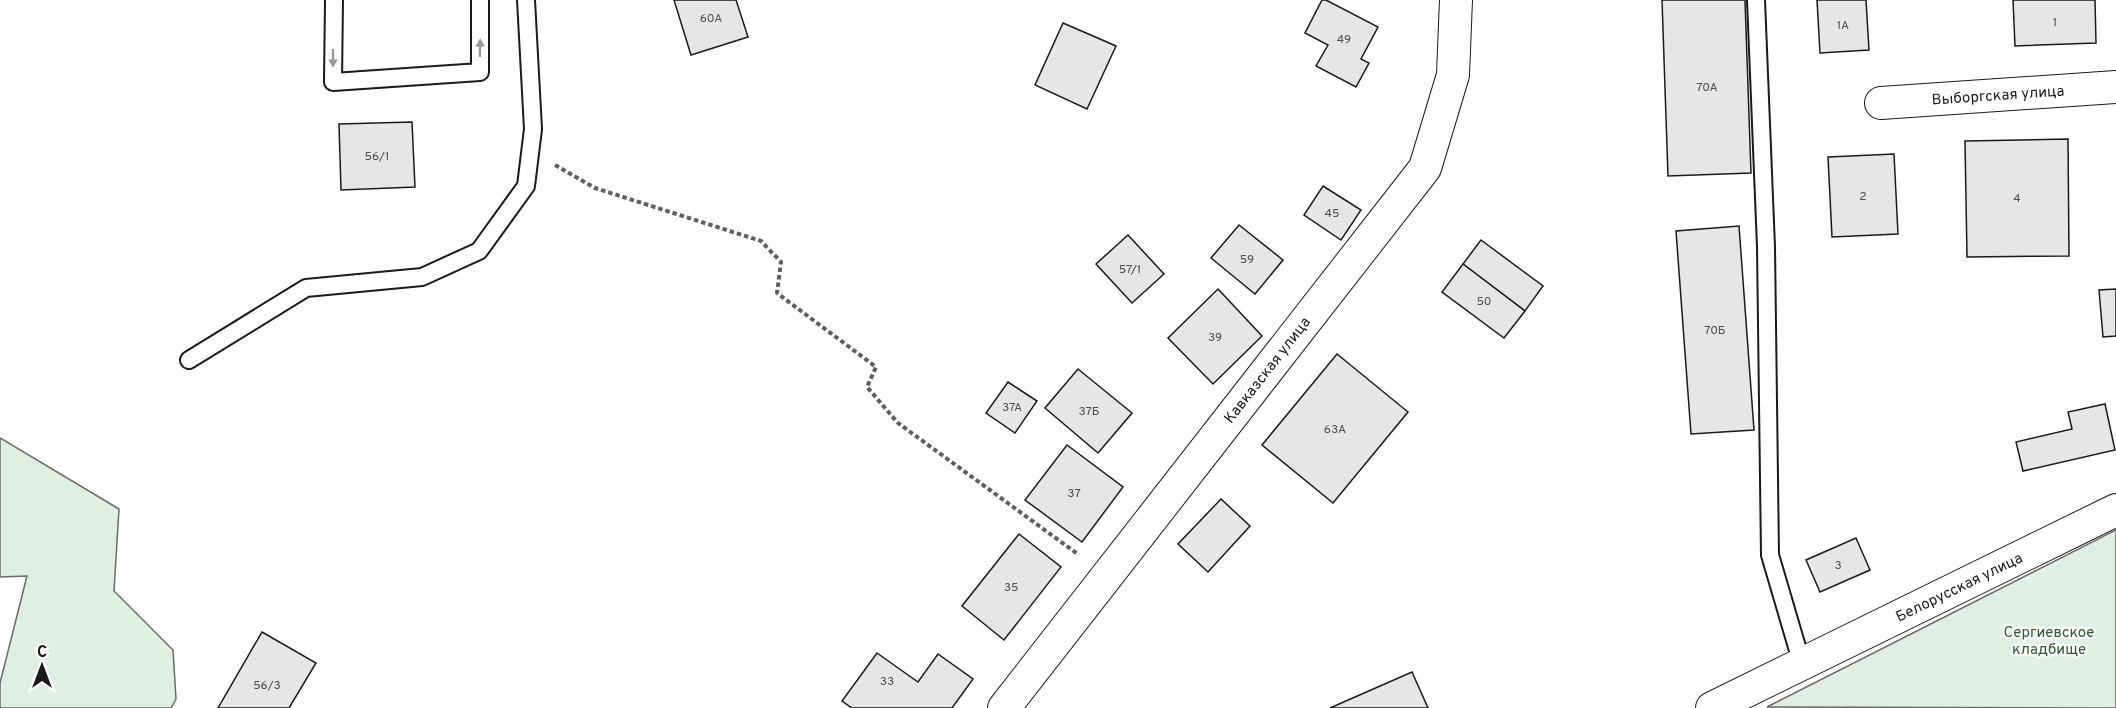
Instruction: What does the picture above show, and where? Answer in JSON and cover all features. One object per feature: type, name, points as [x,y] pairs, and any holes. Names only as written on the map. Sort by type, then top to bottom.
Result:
[{"type":"street","name":"Кавказская улица","points":[[1004,708],[1425,168],[1453,75],[1456,0]]},
{"type":"street","name":"Выборгская улица","points":[[1881,103],[2116,87]]},
{"type":"street","name":"Белорусская улица","points":[[1802,664],[2116,510]]},
{"type":"street","points":[[1712,708],[1802,664]]},
{"type":"lane","points":[[334,0],[333,82],[480,72],[480,0]]},
{"type":"lane","points":[[189,360],[306,288],[422,277],[479,251],[526,186],[534,129],[526,0]]},
{"type":"lane","points":[[1755,0],[1766,247],[1770,555],[1802,664]]},
{"type":"path","points":[[530,152],[595,188],[761,241],[781,262],[777,293],[876,367],[867,387],[898,423],[1107,575]]},
{"type":"green space","points":[[0,438],[119,509],[114,591],[173,650],[176,699],[171,708],[0,708],[0,683],[27,576],[0,577]]},
{"type":"green space","name":"Сергиевское кладбище","points":[[2116,530],[2116,708],[1767,707]]},
{"type":"building","points":[[674,0],[736,0],[748,37],[691,55]]},
{"type":"building","points":[[1322,0],[1378,27],[1361,59],[1369,63],[1356,87],[1316,66],[1328,45],[1305,33]]},
{"type":"building","points":[[1662,0],[1745,0],[1751,173],[1668,176]]},
{"type":"building","points":[[1817,0],[1866,0],[1869,50],[1820,53]]},
{"type":"building","points":[[2013,0],[2095,0],[2096,43],[2015,46]]},
{"type":"building","points":[[1063,23],[1116,46],[1087,109],[1035,85]]},
{"type":"building","points":[[412,122],[415,187],[341,190],[339,124]]},
{"type":"building","points":[[2068,139],[2069,256],[1967,257],[1965,141]]},
{"type":"building","points":[[1894,154],[1898,234],[1832,237],[1828,157]]},
{"type":"building","points":[[1323,186],[1361,210],[1341,240],[1304,215]]},
{"type":"building","points":[[1239,225],[1283,260],[1255,294],[1211,258]]},
{"type":"building","points":[[1739,226],[1754,430],[1691,434],[1676,231]]},
{"type":"building","points":[[1128,235],[1164,274],[1132,303],[1096,264]]},
{"type":"building","points":[[1481,240],[1543,286],[1525,311],[1463,264]]},
{"type":"building","points":[[1463,264],[1525,311],[1504,338],[1442,292]]},
{"type":"building","points":[[1218,289],[1262,336],[1213,384],[1168,338]]},
{"type":"building","points":[[2116,289],[2116,336],[2103,337],[2099,290]]},
{"type":"building","points":[[1337,354],[1408,412],[1333,503],[1262,445]]},
{"type":"building","points":[[1078,369],[1132,413],[1098,453],[1045,408]]},
{"type":"building","points":[[1008,382],[1037,401],[1015,433],[986,413]]},
{"type":"building","points":[[2105,404],[2115,450],[2023,471],[2016,442],[2072,429],[2068,412]]},
{"type":"building","points":[[1067,445],[1123,487],[1082,542],[1025,500]]},
{"type":"building","points":[[1221,499],[1250,526],[1208,572],[1178,544]]},
{"type":"building","points":[[1019,534],[1061,567],[1004,640],[962,606]]},
{"type":"building","points":[[1856,538],[1870,570],[1820,592],[1806,560]]},
{"type":"building","points":[[262,632],[316,663],[289,708],[218,708]]},
{"type":"building","points":[[877,653],[918,682],[938,654],[973,679],[952,708],[852,708],[842,701]]},
{"type":"building","points":[[1412,672],[1428,708],[1330,708]]}]
